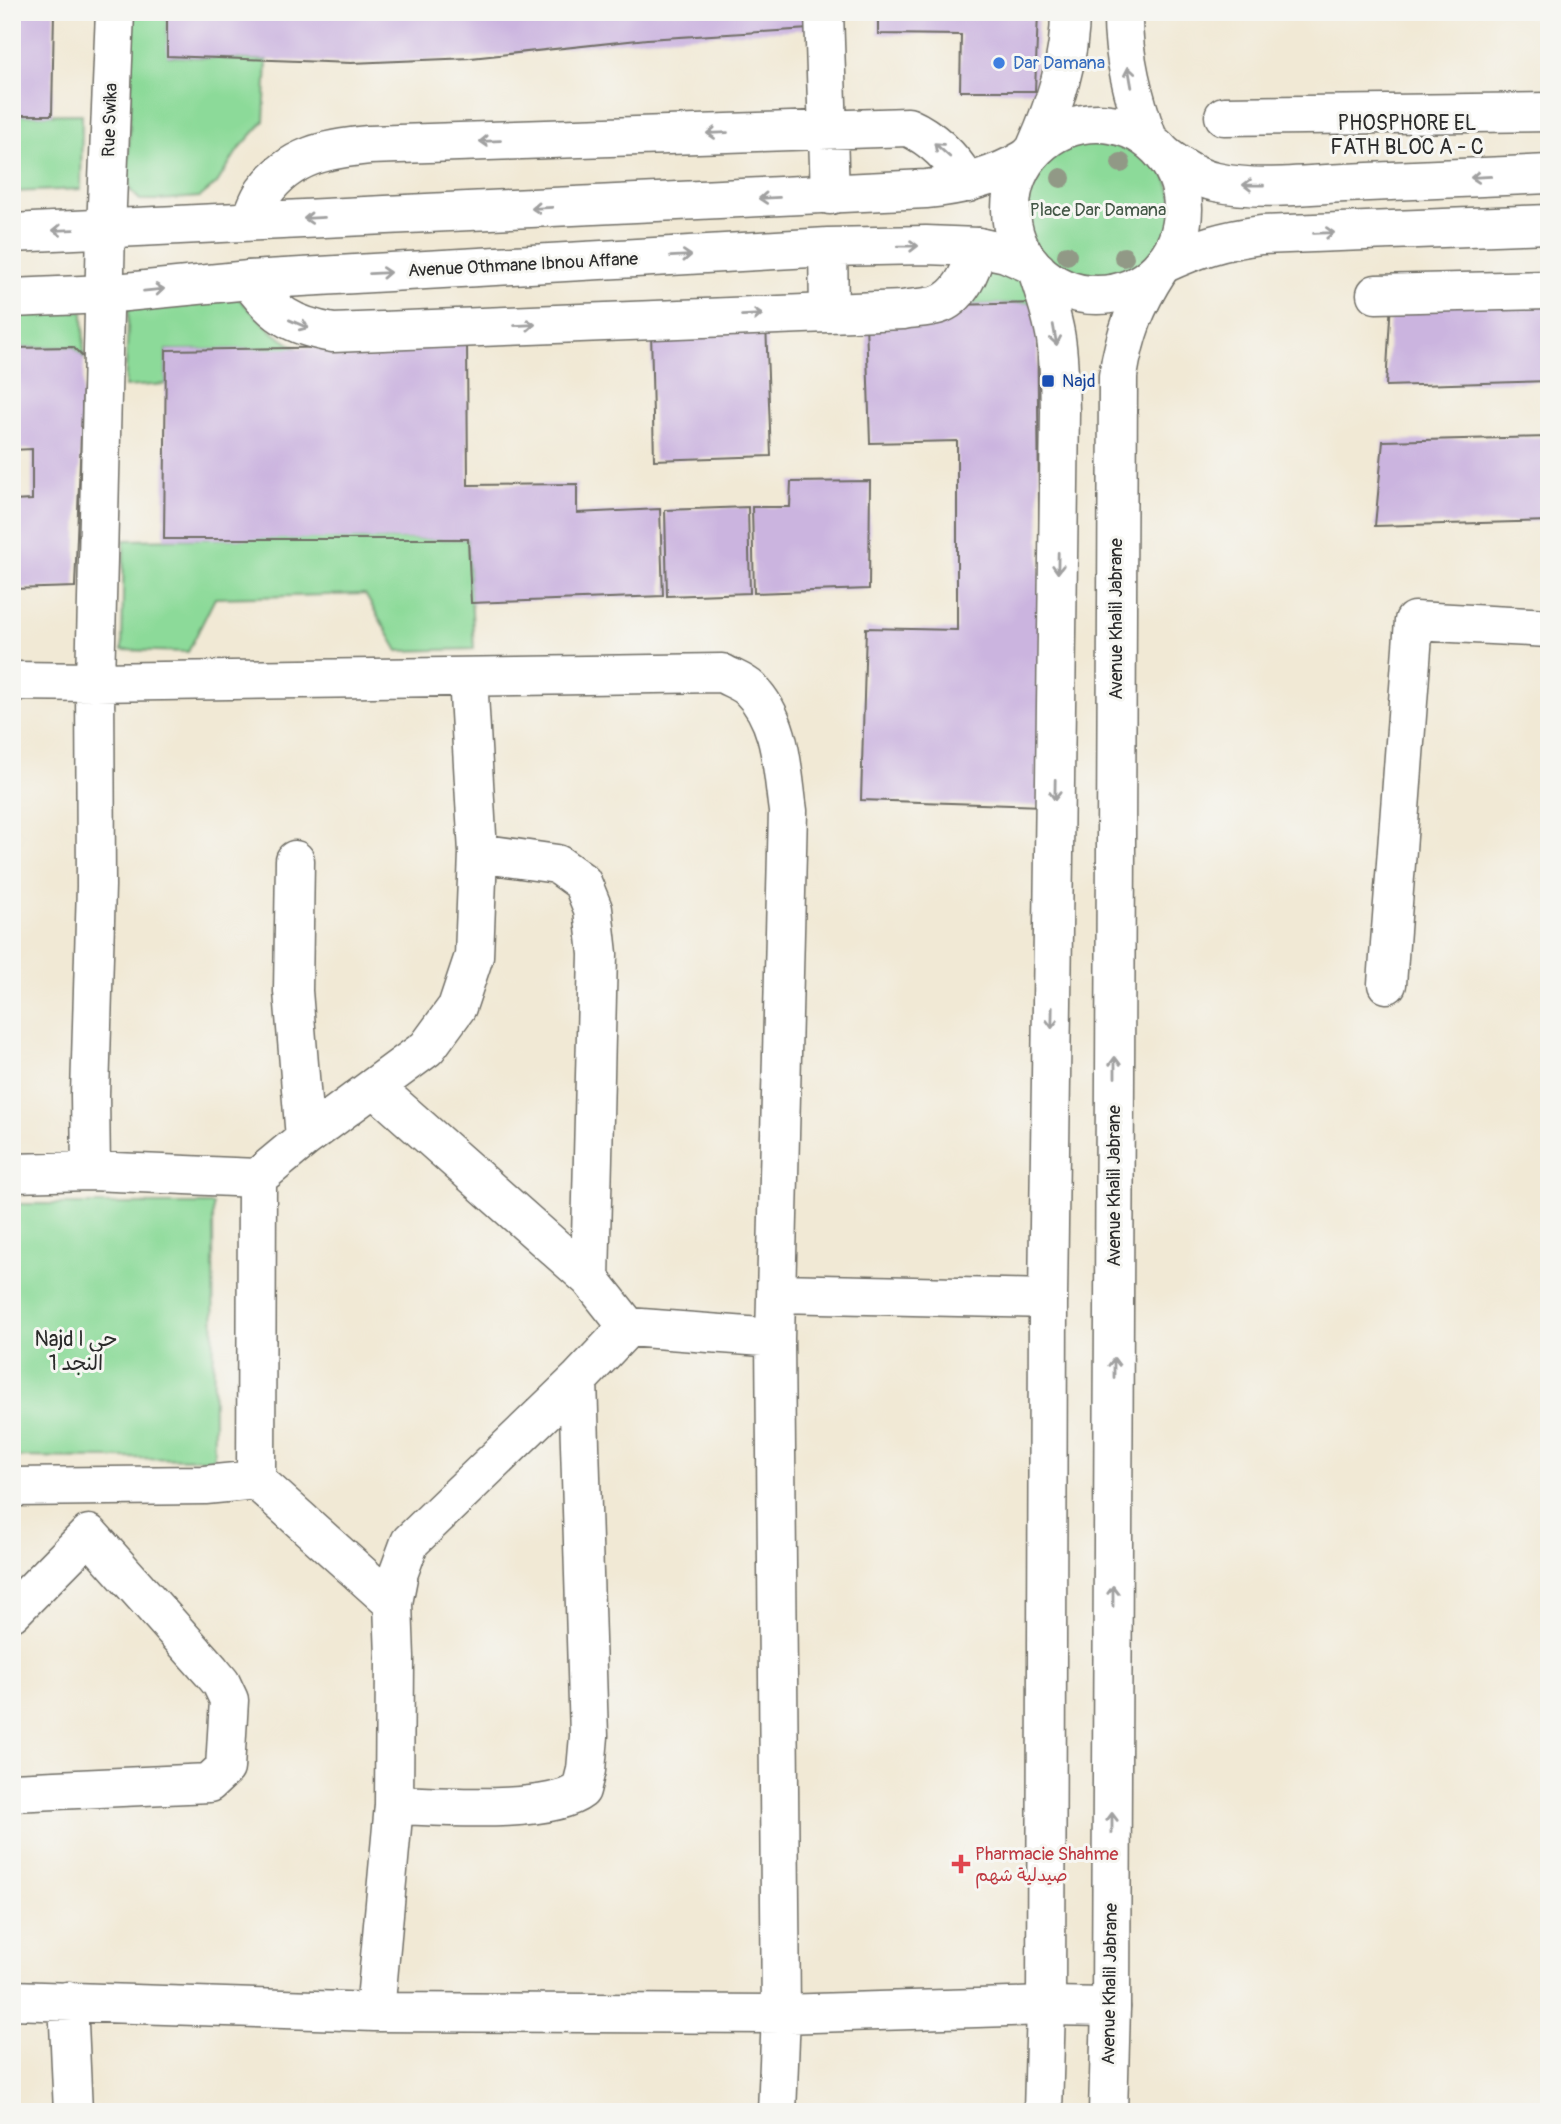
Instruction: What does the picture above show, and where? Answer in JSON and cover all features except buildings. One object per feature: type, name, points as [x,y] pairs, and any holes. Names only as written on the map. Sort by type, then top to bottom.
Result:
[{"type":"street","name":"Rue Swika","points":[[91,1171],[90,1095],[96,886],[95,682],[106,229],[115,12]]},
{"type":"street","points":[[824,12],[830,195]]},
{"type":"street","points":[[1043,2112],[1046,2006],[1048,1299],[1060,411],[1056,335],[1048,302],[1034,267],[1021,248],[1014,231],[1011,212],[1018,175],[1050,116],[1061,83],[1070,12]]},
{"type":"street","points":[[1123,12],[1122,30],[1133,94],[1156,147],[1175,172],[1181,190],[1181,230],[1174,248],[1161,267]]},
{"type":"street","points":[[1224,116],[1549,112]]},
{"type":"street","points":[[12,233],[830,195],[947,187],[968,184],[1009,169],[1052,135],[1071,126],[1091,122],[1111,123],[1131,129],[1196,176],[1215,182],[1241,185],[1290,186],[1549,174]]},
{"type":"street","points":[[250,221],[263,193],[284,170],[311,154],[341,148],[908,127],[925,135],[954,161],[968,184]]},
{"type":"street","points":[[1034,267],[1054,283],[1075,292],[1098,295],[1121,292],[1141,283],[1161,267],[1195,249],[1228,239],[1261,235],[1549,224]]},
{"type":"street","points":[[828,247],[829,312]]},
{"type":"street","name":"Avenue Othmane Ibnou Affane","points":[[12,298],[105,294],[249,280],[828,247],[978,247],[1006,253],[1034,267]]},
{"type":"street","points":[[249,280],[264,301],[284,318],[308,328],[334,333],[903,310],[939,304],[954,294],[970,272],[978,247]]},
{"type":"street","name":"Avenue Khalil Jabrane","points":[[1108,2112],[1111,2007],[1118,376],[1123,343],[1132,317],[1144,292],[1161,267]]},
{"type":"street","points":[[1376,294],[1549,290]]},
{"type":"street","points":[[1387,984],[1414,621],[1549,628]]},
{"type":"street","points":[[12,681],[722,673],[749,688],[766,711],[778,741],[788,811],[775,1338],[781,2014],[777,2112]]},
{"type":"street","points":[[12,1173],[91,1171],[257,1178],[305,1138],[427,1048],[457,1007],[474,956],[478,853],[468,677]]},
{"type":"street","points":[[478,853],[557,864],[582,882],[593,909],[598,954],[590,1279]]},
{"type":"street","points":[[295,860],[293,991],[305,1138]]},
{"type":"street","points":[[374,1087],[590,1279],[628,1327],[775,1338]]},
{"type":"street","points":[[256,1480],[257,1178]]},
{"type":"street","points":[[777,1293],[1048,1299]]},
{"type":"street","points":[[375,2012],[394,1805],[393,1603],[399,1572],[410,1542],[578,1380],[628,1327]]},
{"type":"street","points":[[394,1805],[494,1807],[535,1804],[572,1798],[581,1790],[589,1736],[578,1380]]},
{"type":"street","points":[[12,1487],[205,1485],[256,1480],[393,1603]]},
{"type":"street","points":[[12,1792],[209,1783],[225,1768],[229,1700],[221,1683],[89,1534],[79,1487]]},
{"type":"street","points":[[12,1612],[89,1534]]},
{"type":"street","points":[[12,2000],[375,2012],[781,2014],[1046,2006],[1111,2007]]},
{"type":"street","points":[[68,2001],[74,2112]]},
{"type":"green space","points":[[134,12],[167,12],[168,56],[267,60],[264,121],[238,150],[217,183],[200,197],[140,200],[130,190],[128,173]]},
{"type":"green space","points":[[82,114],[81,189],[12,192],[12,115]]},
{"type":"green space","name":"Place Dar Damana","points":[[1098,134],[1127,140],[1151,156],[1167,180],[1173,209],[1167,238],[1151,262],[1127,278],[1098,284],[1069,278],[1045,262],[1029,238],[1023,209],[1029,180],[1045,156],[1069,140]]},
{"type":"green space","points":[[986,267],[1015,269],[1037,303],[970,305]]},
{"type":"green space","points":[[238,298],[275,334],[298,349],[166,350],[166,384],[125,387],[129,305]]},
{"type":"green space","points":[[83,311],[84,358],[73,347],[12,348],[12,313]]},
{"type":"green space","points":[[468,539],[474,649],[398,651],[365,594],[215,598],[188,652],[122,650],[124,540]]},
{"type":"green space","points":[[12,1204],[213,1204],[214,1459],[12,1457]]},
{"type":"place","name":"Dar Damana","points":[[999,63]]},
{"type":"place","name":"Najd","points":[[1048,381]]},
{"type":"place","name":"Pharmacie Shahme صيدلية شهم","points":[[961,1864]]},
{"type":"district","name":"PHOSPHORE EL FATH BLOC A - C","points":[[1407,135]]},
{"type":"district","name":"Najd I حي النجد 1","points":[[76,1351]]}]
